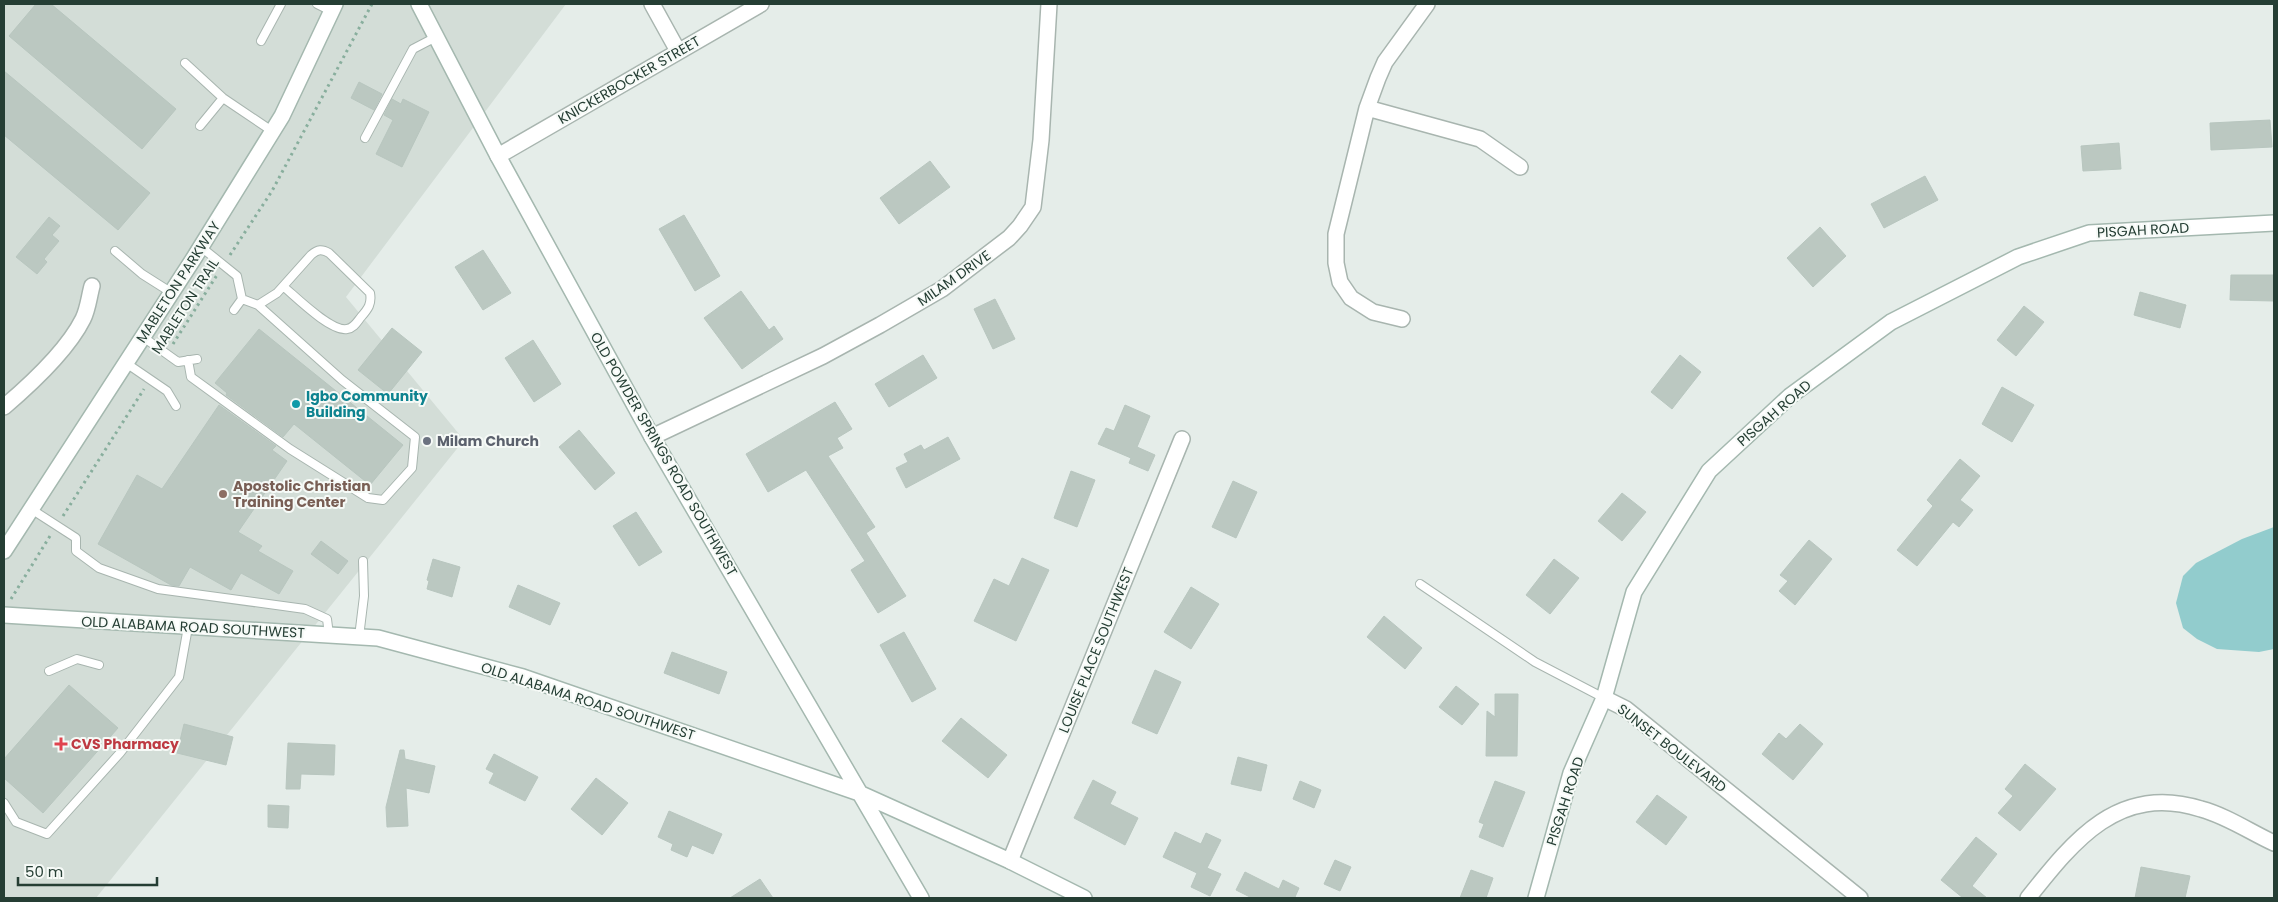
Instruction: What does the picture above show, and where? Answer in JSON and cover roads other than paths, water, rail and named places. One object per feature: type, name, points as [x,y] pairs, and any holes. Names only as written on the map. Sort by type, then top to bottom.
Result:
[{"type":"street","name":"OLD POWDER SPRINGS ROAD SOUTHWEST","points":[[419,4],[498,156],[652,438],[921,898]]},
{"type":"street","points":[[652,4],[678,51]]},
{"type":"street","name":"KNICKERBOCKER STREET","points":[[498,156],[761,4]]},
{"type":"street","name":"MILAM DRIVE","points":[[652,438],[823,356],[942,290],[1009,238],[1020,226],[1033,207],[1042,140],[1048,4]]},
{"type":"street","points":[[1402,319],[1373,312],[1351,298],[1340,282],[1336,263],[1336,234],[1368,108],[1385,62],[1427,4]]},
{"type":"street","name":"MABLETON PARKWAY","points":[[4,551],[201,247],[282,116],[333,7]]},
{"type":"street","points":[[1368,108],[1480,139],[1520,167]]},
{"type":"street","name":"PISGAH ROAD","points":[[1536,898],[1571,773],[1604,698],[1634,592],[1709,471],[1790,396],[1892,322],[2018,257],[2089,233],[2274,223]]},
{"type":"street","points":[[4,407],[54,359],[75,334],[84,316],[92,286]]},
{"type":"street","name":"LOUISE PLACE SOUTHWEST","points":[[1010,861],[1182,439]]},
{"type":"street","name":"OLD ALABAMA ROAD SOUTHWEST","points":[[6,610],[188,627],[378,638],[523,677],[860,793],[1010,861],[1084,898]]},
{"type":"street","name":"SUNSET BOULEVARD","points":[[1604,698],[1626,710],[1860,898]]},
{"type":"street","points":[[2028,898],[2050,871],[2080,840],[2112,813],[2136,804],[2175,803],[2202,809],[2274,843]]},
{"type":"lane","points":[[261,41],[281,4]]},
{"type":"lane","points":[[317,4],[333,7]]},
{"type":"lane","points":[[365,138],[413,49],[436,37]]},
{"type":"lane","points":[[185,63],[223,98],[272,131]]},
{"type":"lane","points":[[200,126],[223,98]]},
{"type":"lane","points":[[201,247],[237,276],[242,299],[234,310]]},
{"type":"lane","points":[[258,306],[284,287],[311,255],[316,251],[322,250],[329,253],[370,294],[372,300],[369,307],[353,327],[340,329],[331,325],[284,287]]},
{"type":"lane","points":[[116,251],[142,274],[172,292]]},
{"type":"lane","points":[[188,360],[191,377],[246,418],[368,498],[383,500],[412,468],[414,437],[342,380],[258,306],[242,299]]},
{"type":"lane","points":[[143,337],[178,362],[197,359]]},
{"type":"lane","points":[[126,363],[168,390],[176,406]]},
{"type":"lane","points":[[31,509],[76,538],[76,550],[100,568],[158,589],[305,609],[327,620],[329,635]]},
{"type":"lane","points":[[360,637],[364,596],[363,561]]},
{"type":"lane","name":"SUNSET BOULEVARD","points":[[1420,584],[1535,662],[1604,698]]},
{"type":"lane","points":[[4,803],[16,822],[47,834],[120,753],[179,677],[188,627]]},
{"type":"lane","points":[[49,671],[77,659],[99,665]]},
{"type":"water","points":[[2274,527],[2274,649],[2259,652],[2217,649],[2197,639],[2183,628],[2176,603],[2183,576],[2196,563],[2242,539]]},
{"type":"place","name":"Igbo Community Building","points":[[296,404]]},
{"type":"place","name":"Milam Church","points":[[427,441]]},
{"type":"place","name":"Apostolic Christian Training Center","points":[[223,494]]},
{"type":"place","name":"CVS Pharmacy","points":[[61,744]]}]
